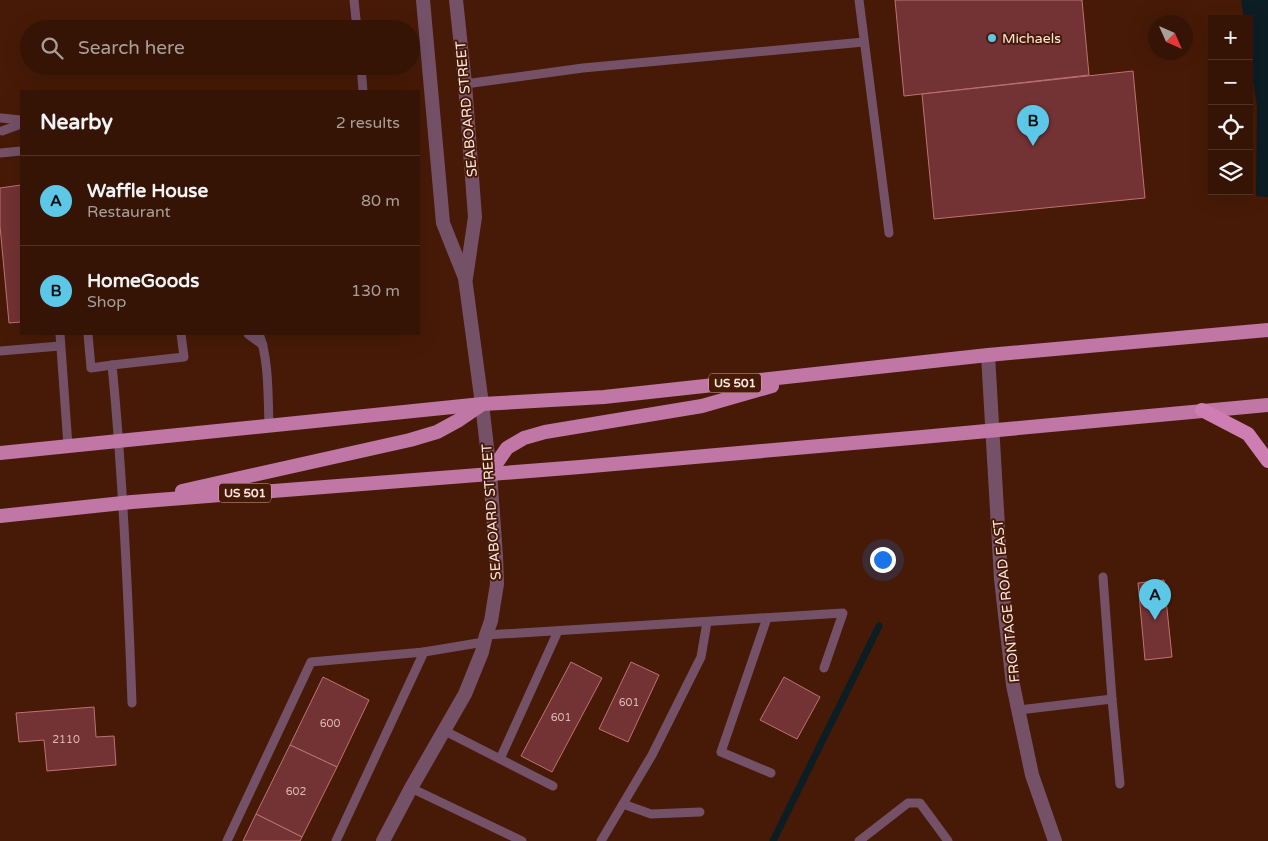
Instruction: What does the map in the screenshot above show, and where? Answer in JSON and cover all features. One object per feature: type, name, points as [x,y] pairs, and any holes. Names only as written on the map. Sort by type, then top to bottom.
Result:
[{"type":"highway","points":[[1202,410],[1248,434],[1268,461]]},
{"type":"main road","name":"US 501","points":[[0,452],[482,404],[604,397],[988,355],[1268,330]]},
{"type":"main road","points":[[490,473],[507,448],[524,438],[702,406],[810,375]]},
{"type":"main road","points":[[128,503],[410,440],[437,432],[482,404]]},
{"type":"main road","name":"US 501","points":[[0,516],[128,503],[580,467],[1268,405]]},
{"type":"street","name":"SEABOARD STREET","points":[[384,841],[411,788],[465,694],[482,652],[491,621],[497,584],[490,473],[466,278],[443,223],[423,0]]},
{"type":"street","name":"SEABOARD STREET","points":[[456,0],[476,217],[466,278]]},
{"type":"street","name":"FRONTAGE ROAD EAST","points":[[988,355],[1001,579],[1013,685],[1032,775],[1055,841]]},
{"type":"lane","points":[[354,0],[356,20]]},
{"type":"lane","points":[[859,0],[889,233]]},
{"type":"lane","points":[[465,84],[583,68],[864,42]]},
{"type":"lane","points":[[362,75],[363,90]]},
{"type":"lane","points":[[1,118],[20,120]]},
{"type":"lane","points":[[2,131],[20,124]]},
{"type":"lane","points":[[0,153],[20,151]]},
{"type":"lane","points":[[60,335],[68,446]]},
{"type":"lane","points":[[88,335],[91,368],[184,357],[181,335]]},
{"type":"lane","points":[[249,335],[263,345]]},
{"type":"lane","points":[[259,335],[266,362],[269,426]]},
{"type":"lane","points":[[0,351],[60,346]]},
{"type":"lane","points":[[112,365],[119,440],[128,503],[132,703]]},
{"type":"lane","points":[[1103,577],[1120,784]]},
{"type":"lane","points":[[227,841],[311,662],[424,652],[485,639],[558,631],[842,613],[824,668]]},
{"type":"lane","points":[[767,618],[721,752],[771,773]]},
{"type":"lane","points":[[601,841],[652,755],[701,656],[707,622]]},
{"type":"lane","points":[[500,759],[558,631]]},
{"type":"lane","points":[[336,841],[424,652]]},
{"type":"lane","points":[[1019,710],[1112,699]]},
{"type":"lane","points":[[443,730],[553,786]]},
{"type":"lane","points":[[411,788],[522,841]]},
{"type":"lane","points":[[859,841],[908,803],[920,804],[948,841]]},
{"type":"lane","points":[[623,804],[651,814],[700,812]]},
{"type":"shaded area","points":[[1241,0],[1268,0],[1268,197],[1256,196],[1257,106],[1253,81],[1253,15],[1243,15]]},
{"type":"building","name":"Michaels","points":[[895,0],[1082,0],[1089,75],[904,96]]},
{"type":"building","points":[[1133,71],[1145,198],[934,219],[922,94]]},
{"type":"building","points":[[20,185],[20,322],[9,323],[0,226],[0,188]]},
{"type":"building","points":[[1164,580],[1172,657],[1145,660],[1138,583]]},
{"type":"building","points":[[571,662],[602,678],[552,772],[521,756]]},
{"type":"building","points":[[631,662],[659,675],[628,742],[599,729]]},
{"type":"building","points":[[323,677],[369,700],[337,767],[290,745]]},
{"type":"building","points":[[784,677],[820,697],[797,739],[760,720]]},
{"type":"building","points":[[94,707],[96,737],[114,736],[116,765],[47,771],[44,740],[19,742],[16,713]]},
{"type":"building","points":[[290,745],[337,767],[302,837],[256,814]]},
{"type":"building","points":[[256,814],[302,837],[300,841],[243,841]]},
{"type":"waterway","points":[[773,841],[879,626]]},
{"type":"place","name":"Michaels","points":[[992,38]]},
{"type":"place","name":"HomeGoods","points":[[1033,146]]},
{"type":"place","name":"Waffle House","points":[[1155,620]]}]
